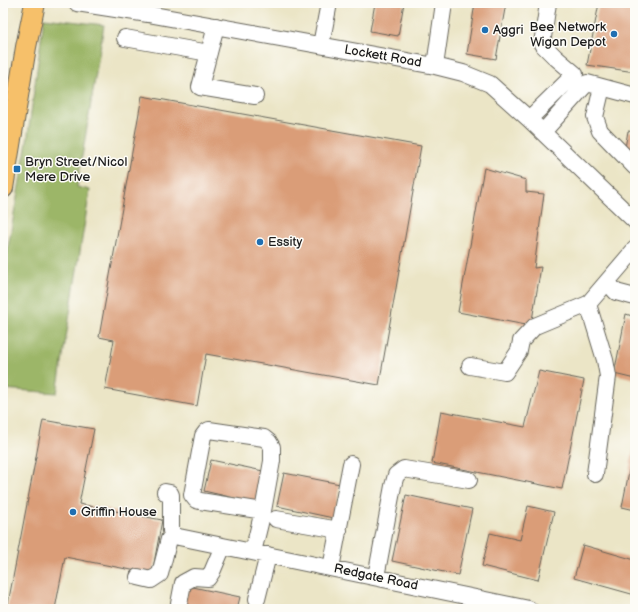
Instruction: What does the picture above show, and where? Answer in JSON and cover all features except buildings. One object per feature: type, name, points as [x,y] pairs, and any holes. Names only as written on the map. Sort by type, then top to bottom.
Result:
[{"type":"main road","points":[[3,188],[35,3]]},
{"type":"street","name":"Lockett Road","points":[[77,3],[149,8],[216,26],[435,66],[463,73],[490,84],[543,132],[635,221]]},
{"type":"street","points":[[321,45],[329,3]]},
{"type":"street","points":[[435,66],[444,3]]},
{"type":"street","points":[[548,3],[542,44],[555,57],[588,82],[635,96]]},
{"type":"street","points":[[216,26],[200,87],[255,96]]},
{"type":"street","points":[[125,38],[209,53]]},
{"type":"street","points":[[529,119],[588,82]]},
{"type":"street","points":[[543,132],[588,82]]},
{"type":"street","points":[[588,82],[595,117],[600,131],[635,167]]},
{"type":"street","points":[[470,366],[505,372],[519,352],[520,341],[536,326],[588,304],[635,249]]},
{"type":"street","points":[[607,282],[616,292],[635,297]]},
{"type":"street","points":[[588,304],[605,360],[608,376],[595,474]]},
{"type":"street","points":[[257,599],[261,554],[269,515],[272,447],[264,438],[209,430],[206,432],[203,436],[200,449],[192,495],[196,500],[269,515],[339,530]]},
{"type":"street","points":[[331,568],[351,464]]},
{"type":"street","points":[[376,578],[396,475],[404,469],[469,480]]},
{"type":"street","points":[[138,577],[151,580],[160,574],[169,539],[174,536],[171,531],[171,495],[170,493],[165,492]]},
{"type":"street","name":"Redgate Road","points":[[174,536],[529,609]]},
{"type":"street","points":[[178,609],[183,583],[194,577],[208,578],[223,546]]},
{"type":"green space","points":[[44,18],[104,25],[77,187],[90,190],[57,393],[3,389],[3,275],[27,142]]},
{"type":"place","name":"Aggri","points":[[485,30]]},
{"type":"place","name":"Bee Network Wigan Depot","points":[[614,34]]},
{"type":"place","name":"Bryn Street/Nicol Mere Drive","points":[[17,169]]},
{"type":"place","name":"Essity","points":[[260,242]]},
{"type":"place","name":"Griffin House","points":[[73,512]]}]
